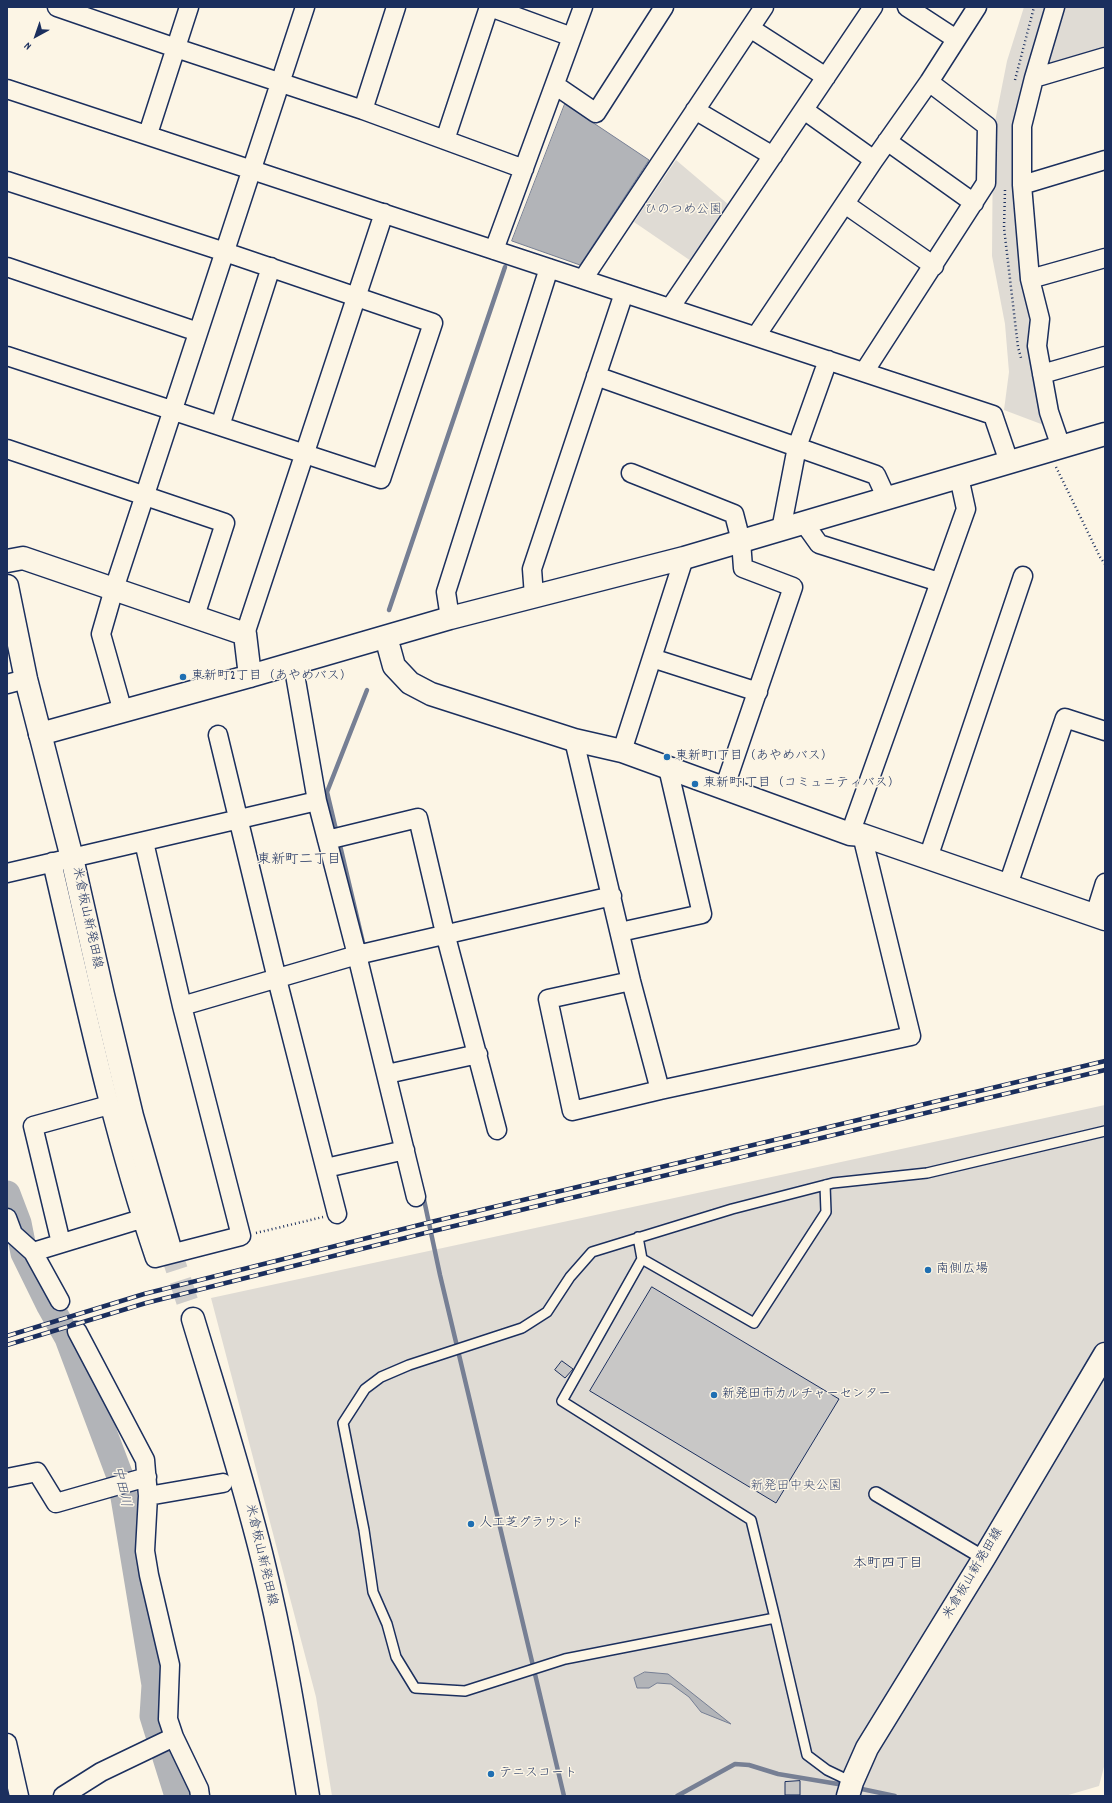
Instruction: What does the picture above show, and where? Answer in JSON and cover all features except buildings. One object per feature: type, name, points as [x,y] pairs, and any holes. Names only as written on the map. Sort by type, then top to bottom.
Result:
[{"type":"street","points":[[57,7],[98,14],[176,48],[363,110],[524,169]]},
{"type":"street","points":[[148,134],[189,7]]},
{"type":"street","points":[[363,110],[396,7]]},
{"type":"street","points":[[445,140],[489,7],[572,37]]},
{"type":"street","points":[[494,250],[583,7]]},
{"type":"street","points":[[555,85],[596,113],[664,7]]},
{"type":"street","points":[[583,279],[764,7]]},
{"type":"street","points":[[670,308],[873,7]]},
{"type":"street","points":[[907,7],[956,39]]},
{"type":"street","points":[[756,336],[874,160],[929,82],[977,7]]},
{"type":"street","points":[[1055,7],[1034,78],[1022,126],[1022,185],[1030,279],[1040,319],[1037,346],[1049,412],[1061,447]]},
{"type":"street","points":[[123,712],[101,634],[114,589],[172,410],[281,82],[302,8]]},
{"type":"street","points":[[750,28],[826,77]]},
{"type":"street","points":[[1034,78],[1105,57]]},
{"type":"street","points":[[864,372],[934,266],[986,183],[987,126],[929,82]]},
{"type":"street","points":[[7,88],[993,415],[1009,462]]},
{"type":"street","points":[[696,110],[773,156]]},
{"type":"street","points":[[804,110],[874,160]]},
{"type":"street","points":[[887,141],[974,203]]},
{"type":"street","points":[[1022,185],[1105,160]]},
{"type":"street","points":[[7,181],[271,267],[357,298],[433,323],[382,479],[7,356]]},
{"type":"street","points":[[845,204],[934,266]]},
{"type":"street","points":[[250,676],[245,634],[384,213]]},
{"type":"street","points":[[1030,279],[1105,258]]},
{"type":"street","points":[[220,426],[271,267]]},
{"type":"street","points":[[7,268],[198,332]]},
{"type":"street","points":[[450,618],[446,592],[549,268]]},
{"type":"street","points":[[534,596],[532,569],[624,293]]},
{"type":"street","points":[[1042,374],[1105,356]]},
{"type":"street","points":[[781,530],[797,447],[828,360]]},
{"type":"street","points":[[596,376],[876,475],[887,499]]},
{"type":"street","points":[[40,734],[123,712],[450,618],[684,558],[1105,434]]},
{"type":"street","points":[[7,449],[225,523],[195,616]]},
{"type":"street","points":[[631,473],[734,514],[741,541],[743,568],[793,587],[724,789]]},
{"type":"street","points":[[631,981],[548,999],[572,1111],[660,1090],[910,1036],[856,835],[939,582],[966,509],[959,477]]},
{"type":"street","points":[[804,523],[819,544],[939,582]]},
{"type":"street","points":[[7,561],[23,558],[245,634]]},
{"type":"street","points":[[622,751],[684,558]]},
{"type":"street","points":[[928,858],[1023,576]]},
{"type":"street","name":"米倉板山新発田線","points":[[7,586],[17,681],[40,734],[62,860],[103,995],[132,1116],[170,1249]]},
{"type":"street","points":[[386,637],[394,666],[410,683],[431,694],[574,740],[622,751],[724,789],[856,835],[1100,917],[1105,883]]},
{"type":"street","points":[[652,658],[758,692]]},
{"type":"street","points":[[293,663],[317,801],[387,1074],[416,1197]]},
{"type":"street","points":[[1008,885],[1065,718],[1105,731]]},
{"type":"street","points":[[218,735],[277,979],[337,1214]]},
{"type":"street","points":[[574,740],[631,981],[660,1090]]},
{"type":"street","points":[[620,932],[702,914],[668,768]]},
{"type":"street","points":[[7,873],[317,801]]},
{"type":"street","points":[[327,840],[418,818],[445,933],[497,1130]]},
{"type":"street","points":[[62,860],[109,1105],[142,1219],[155,1258],[242,1236],[182,1006],[144,842]]},
{"type":"street","points":[[182,1006],[357,955],[445,933],[612,896]]},
{"type":"street","points":[[387,1074],[478,1054]]},
{"type":"street","points":[[61,1243],[33,1126],[109,1105]]},
{"type":"street","points":[[326,1168],[404,1150]]},
{"type":"street","points":[[33,1252],[142,1219]]},
{"type":"street","points":[[9,1229],[33,1252],[60,1300]]},
{"type":"street","name":"米倉板山新発田線","points":[[193,1319],[232,1446],[263,1562],[281,1644],[308,1796]]},
{"type":"street","points":[[77,1331],[145,1460],[148,1496],[146,1551],[149,1575],[170,1665],[168,1719],[174,1737],[199,1789],[200,1796]]},
{"type":"street","name":"米倉板山新発田線","points":[[850,1789],[867,1748],[984,1558],[1105,1354]]},
{"type":"street","points":[[7,1478],[37,1472],[56,1503],[147,1477]]},
{"type":"street","points":[[148,1496],[223,1483]]},
{"type":"street","points":[[876,1494],[984,1558]]},
{"type":"street","points":[[63,1796],[101,1772],[174,1737]]},
{"type":"street","points":[[7,1743],[19,1796]]},
{"type":"lane","points":[[775,1618],[565,1658],[465,1691],[415,1688],[396,1657],[387,1624],[373,1592],[364,1530],[343,1423],[365,1389],[381,1377],[409,1364],[522,1328],[547,1312],[570,1277],[592,1252],[732,1209],[825,1185],[928,1173],[1105,1131]]},
{"type":"lane","points":[[642,1259],[754,1323],[826,1212],[825,1185]]},
{"type":"lane","points":[[638,1237],[642,1259],[562,1401],[751,1520],[807,1755],[850,1789]]},
{"type":"path","points":[[242,1236],[337,1214]]},
{"type":"green space","points":[[1024,7],[1047,7],[1014,152],[1015,221],[1030,313],[1029,338],[1035,375],[1049,427],[1004,410],[1009,372],[1005,324],[992,256],[993,132],[1007,61]]},
{"type":"green space","points":[[1063,7],[1105,7],[1105,49],[1047,67]]},
{"type":"green space","name":"ひのつめ公園","points":[[676,160],[729,205],[691,261],[634,222]]},
{"type":"green space","name":"新発田中央公園","points":[[1105,1105],[1105,1763],[1099,1786],[1065,1796],[332,1796],[316,1697],[211,1298]]},
{"type":"shaded area","points":[[565,104],[649,160],[580,265],[512,241]]},
{"type":"shaded area","points":[[645,1672],[668,1674],[731,1724],[701,1712],[689,1697],[671,1684],[657,1683],[649,1688],[637,1688],[634,1678]]},
{"type":"waterway","points":[[389,610],[505,267]]},
{"type":"waterway","points":[[337,834],[327,792],[367,690]]},
{"type":"waterway","points":[[339,841],[364,947]]},
{"type":"waterway","name":"中田川","points":[[7,1194],[18,1223],[24,1253],[50,1306],[68,1338],[121,1479],[155,1685],[153,1716],[178,1796]]},
{"type":"waterway","points":[[423,1195],[440,1275],[564,1796]]},
{"type":"waterway","points":[[677,1796],[735,1764],[749,1765],[778,1774],[844,1785]]},
{"type":"waterway","points":[[857,1788],[895,1796]]},
{"type":"tunnel","points":[[170,1249],[193,1319]]},
{"type":"railway","points":[[7,1336],[144,1294],[435,1221],[1105,1061]]},
{"type":"railway","points":[[7,1345],[146,1303],[425,1233],[1105,1070]]},
{"type":"place","name":"東新町2丁目（あやめバス）","points":[[183,677]]},
{"type":"place","name":"東新町1丁目（あやめバス）","points":[[667,757]]},
{"type":"place","name":"東新町1丁目（コミュニティバス）","points":[[695,784]]},
{"type":"place","name":"南側広場","points":[[928,1270]]},
{"type":"place","name":"新発田市カルチャーセンター","points":[[714,1395]]},
{"type":"place","name":"人工芝グラウンド","points":[[471,1524]]},
{"type":"place","name":"テニスコート","points":[[491,1774]]},
{"type":"district","name":"東新町二丁目","points":[[299,861]]},
{"type":"district","name":"本町四丁目","points":[[888,1565]]}]
